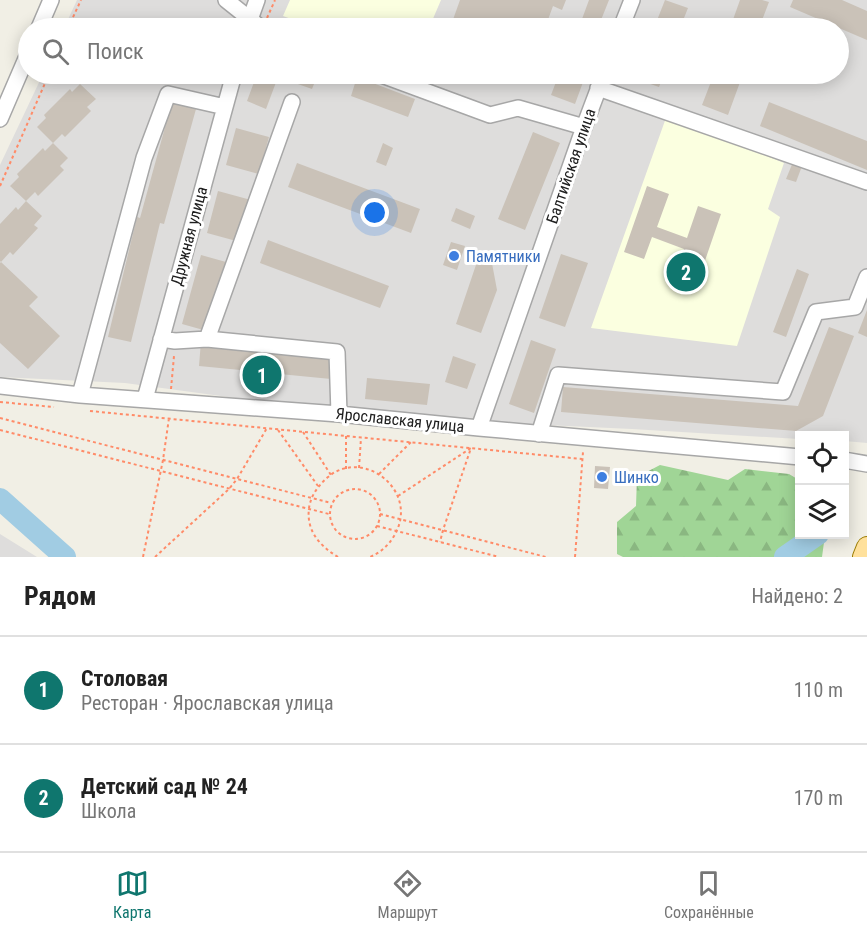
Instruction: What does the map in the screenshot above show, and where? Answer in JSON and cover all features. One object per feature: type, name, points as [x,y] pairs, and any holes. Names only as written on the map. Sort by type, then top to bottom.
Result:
[{"type":"main road","points":[[863,557],[867,547]]},
{"type":"street","points":[[43,18],[51,0]]},
{"type":"street","points":[[226,0],[248,18]]},
{"type":"street","points":[[256,18],[257,0]]},
{"type":"street","points":[[625,18],[632,0]]},
{"type":"street","points":[[0,119],[18,77]]},
{"type":"street","name":"Дружная улица","points":[[145,399],[231,84]]},
{"type":"street","points":[[405,84],[490,116],[518,108],[584,127]]},
{"type":"street","name":"Балтийская улица","points":[[479,428],[600,84]]},
{"type":"street","points":[[609,84],[867,182]]},
{"type":"street","points":[[80,395],[144,158],[168,94],[225,107]]},
{"type":"street","points":[[207,339],[292,102]]},
{"type":"street","points":[[539,434],[558,375],[783,392],[816,312],[855,308],[867,278]]},
{"type":"street","points":[[161,339],[175,341],[207,339],[337,352],[339,414]]},
{"type":"street","name":"Ярославская улица","points":[[0,386],[80,395],[339,414],[795,456]]},
{"type":"street","points":[[849,460],[865,458]]},
{"type":"path","points":[[73,18],[81,0]]},
{"type":"path","points":[[262,18],[276,0]]},
{"type":"path","points":[[0,186],[45,84]]},
{"type":"path","points":[[143,557],[163,460],[170,401]]},
{"type":"path","points":[[0,402],[56,407]]},
{"type":"path","points":[[90,411],[582,459]]},
{"type":"path","points":[[0,418],[331,503]]},
{"type":"path","points":[[155,557],[229,489],[267,428]]},
{"type":"path","points":[[276,429],[318,486]]},
{"type":"path","points":[[0,430],[329,514]]},
{"type":"path","points":[[302,431],[331,475]]},
{"type":"path","points":[[345,469],[346,436]]},
{"type":"path","points":[[358,468],[361,437]]},
{"type":"path","points":[[574,557],[584,438]]},
{"type":"path","points":[[379,474],[411,442]]},
{"type":"path","points":[[398,496],[471,448]]},
{"type":"path","points":[[440,542],[442,530],[471,448]]},
{"type":"path","points":[[338,557],[324,548],[315,537],[310,524],[309,509],[318,486],[331,475],[345,469],[358,468],[379,474],[390,483],[398,496],[401,507],[401,519],[397,531],[388,545],[378,554],[370,557]]},
{"type":"path","points":[[349,489],[360,489],[371,494],[378,504],[380,514],[377,526],[370,535],[361,539],[341,536],[333,527],[329,514],[331,503],[340,493],[349,489]]},
{"type":"path","points":[[380,514],[546,557]]},
{"type":"path","points":[[377,526],[499,557]]},
{"type":"shaded area","points":[[77,0],[867,0],[867,443],[849,441],[849,431],[795,431],[795,439],[376,417],[125,383],[0,377],[0,165],[38,84],[849,84],[849,18],[69,18]]},
{"type":"shaded area","points":[[290,0],[441,0],[433,18],[288,18],[283,16]]},
{"type":"shaded area","points":[[667,115],[784,163],[768,209],[780,217],[737,346],[591,328]]},
{"type":"shaded area","points":[[0,534],[37,557],[0,557]]},
{"type":"green space","points":[[660,465],[728,480],[745,469],[789,474],[795,478],[795,539],[824,539],[822,557],[623,557],[617,554],[617,522],[636,506],[637,477]]},
{"type":"building","points":[[460,0],[566,0],[562,10],[553,6],[549,18],[454,18]]},
{"type":"building","points":[[589,0],[609,0],[602,18],[582,18]]},
{"type":"building","points":[[665,0],[688,8],[684,18],[658,18]]},
{"type":"building","points":[[740,0],[769,2],[763,18],[734,18]]},
{"type":"building","points":[[793,0],[842,0],[867,11],[867,40],[849,32],[849,18],[816,18],[790,7]]},
{"type":"building","points":[[80,84],[96,99],[87,107],[91,111],[65,137],[62,134],[53,143],[37,127],[46,118],[44,115],[70,89],[72,92]]},
{"type":"building","points":[[253,84],[275,84],[266,109],[247,101]]},
{"type":"building","points":[[298,84],[314,84],[312,89]]},
{"type":"building","points":[[355,84],[375,84],[415,99],[408,117],[351,96]]},
{"type":"building","points":[[555,84],[582,84],[575,104],[551,95]]},
{"type":"building","points":[[710,84],[739,84],[728,115],[702,105]]},
{"type":"building","points":[[172,102],[196,109],[164,224],[160,223],[131,342],[108,337],[137,217],[140,218]]},
{"type":"building","points":[[769,102],[867,141],[867,170],[760,126]]},
{"type":"building","points":[[236,128],[269,137],[259,174],[226,165]]},
{"type":"building","points":[[533,132],[560,143],[525,230],[498,219]]},
{"type":"building","points":[[53,143],[68,158],[60,166],[64,170],[38,196],[35,192],[26,201],[10,186],[19,177],[17,174],[43,148],[45,151]]},
{"type":"building","points":[[383,143],[393,148],[386,166],[376,162]]},
{"type":"building","points":[[793,162],[802,166],[796,182],[786,179]]},
{"type":"building","points":[[297,163],[420,209],[411,233],[288,187]]},
{"type":"building","points":[[647,186],[669,194],[657,227],[687,238],[698,206],[721,214],[699,278],[676,270],[684,249],[652,237],[644,259],[624,252]]},
{"type":"building","points":[[218,191],[251,200],[240,242],[207,233]]},
{"type":"building","points":[[26,201],[42,216],[34,225],[38,228],[13,255],[10,252],[1,262],[0,224],[16,207],[18,210]]},
{"type":"building","points":[[456,208],[475,216],[470,229],[451,221]]},
{"type":"building","points":[[268,240],[389,286],[380,308],[260,263]]},
{"type":"building","name":"Памятники","points":[[451,242],[465,246],[457,270],[443,265]]},
{"type":"building","points":[[480,253],[491,258],[497,290],[481,333],[456,324]]},
{"type":"building","points":[[561,254],[588,263],[565,327],[539,318]]},
{"type":"building","points":[[201,255],[226,262],[207,331],[182,324]]},
{"type":"building","points":[[1,262],[38,297],[29,306],[60,336],[28,369],[0,343]]},
{"type":"building","points":[[797,269],[809,274],[786,337],[773,332]]},
{"type":"building","points":[[867,310],[867,337],[858,333]]},
{"type":"building","points":[[829,327],[854,336],[823,416],[796,431],[561,412],[563,387],[798,406]]},
{"type":"building","points":[[531,340],[556,349],[534,413],[509,404]]},
{"type":"building","points":[[201,341],[333,355],[331,379],[199,366]]},
{"type":"building","points":[[453,356],[476,364],[467,389],[445,382]]},
{"type":"building","points":[[367,378],[430,384],[427,405],[365,399]]},
{"type":"building","name":"Шинко","points":[[595,466],[610,467],[608,489],[594,488]]},
{"type":"waterway","points":[[0,499],[65,557]]},
{"type":"waterway","points":[[785,557],[811,539]]},
{"type":"place","name":"Памятники","points":[[454,256]]},
{"type":"place","name":"Детский сад № 24","points":[[686,272]]},
{"type":"place","name":"Столовая","points":[[262,375]]},
{"type":"place","name":"Шинко","points":[[602,477]]}]
